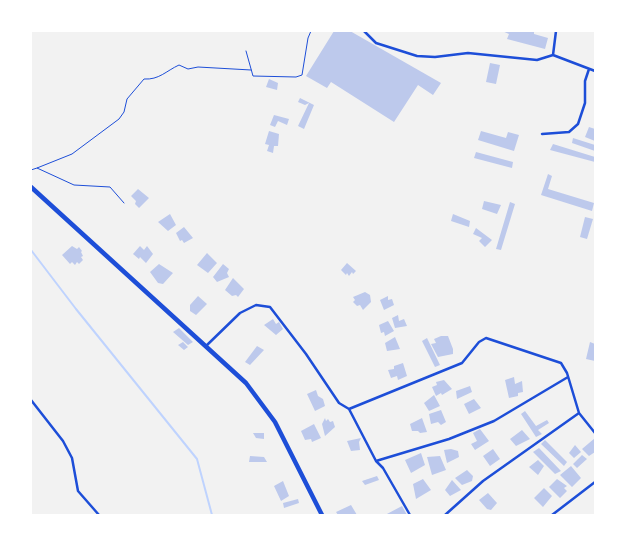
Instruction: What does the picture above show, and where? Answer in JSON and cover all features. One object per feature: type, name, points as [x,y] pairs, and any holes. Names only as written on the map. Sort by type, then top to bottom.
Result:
[{"type":"main road","points":[[31,187],[246,384],[275,422],[322,515]]},
{"type":"street","points":[[364,31],[376,43],[417,56],[435,57],[468,53],[537,60],[553,55],[595,71]]},
{"type":"street","points":[[553,55],[556,31]]},
{"type":"street","points":[[542,134],[569,132],[578,124],[585,103],[585,81],[589,69]]},
{"type":"street","points":[[206,346],[240,314],[256,305],[270,307],[306,354],[339,403],[349,409],[376,461],[383,468],[410,515]]},
{"type":"street","points":[[349,409],[462,363],[479,342],[486,338],[561,363],[568,377],[579,413],[595,433]]},
{"type":"street","points":[[376,461],[449,439],[494,421],[568,377]]},
{"type":"street","points":[[31,400],[63,441],[72,458],[78,491],[99,515]]},
{"type":"street","points":[[445,515],[483,481],[579,413]]},
{"type":"street","points":[[552,515],[595,482]]},
{"type":"path","points":[[246,51],[253,76],[296,77],[302,75],[310,31]]},
{"type":"path","points":[[31,170],[72,154],[119,119],[124,112],[127,99],[144,79],[159,78],[178,65],[188,68],[251,70]]},
{"type":"path","points":[[37,168],[74,185],[110,187],[124,203]]},
{"type":"building","points":[[334,31],[350,31],[441,83],[433,95],[418,85],[394,122],[331,82],[327,88],[306,76]]},
{"type":"building","points":[[502,31],[534,31],[534,34],[548,38],[545,49],[507,39],[509,34]]},
{"type":"building","points":[[490,63],[500,65],[496,84],[486,82]]},
{"type":"building","points":[[269,79],[278,83],[277,90],[266,87]]},
{"type":"building","points":[[300,98],[314,105],[304,129],[298,126],[309,103],[305,105],[298,102]]},
{"type":"building","points":[[274,115],[289,119],[287,125],[278,121],[275,127],[270,125]]},
{"type":"building","points":[[589,127],[595,129],[595,141],[585,137]]},
{"type":"building","points":[[269,131],[279,134],[278,146],[274,146],[273,153],[267,151],[269,145],[265,144]]},
{"type":"building","points":[[481,131],[506,138],[508,132],[519,135],[514,151],[478,140]]},
{"type":"building","points":[[573,138],[595,145],[595,151],[572,143]]},
{"type":"building","points":[[553,144],[595,157],[595,162],[550,150]]},
{"type":"building","points":[[476,152],[513,162],[512,168],[474,158]]},
{"type":"building","points":[[548,174],[552,176],[548,189],[594,203],[592,211],[541,195]]},
{"type":"building","points":[[138,189],[149,198],[139,208],[131,196]]},
{"type":"building","points":[[484,201],[501,205],[497,214],[482,209]]},
{"type":"building","points":[[510,202],[515,204],[501,250],[496,249]]},
{"type":"building","points":[[170,214],[176,225],[168,231],[158,222]]},
{"type":"building","points":[[453,214],[470,221],[469,227],[451,221]]},
{"type":"building","points":[[585,217],[593,219],[587,239],[580,237]]},
{"type":"building","points":[[184,227],[193,238],[184,243],[182,240],[180,241],[176,233]]},
{"type":"building","points":[[476,228],[492,240],[485,247],[479,241],[482,238],[473,234]]},
{"type":"building","points":[[72,246],[77,249],[79,247],[82,251],[83,256],[81,257],[83,260],[79,264],[77,262],[75,265],[72,262],[70,264],[62,255]]},
{"type":"building","points":[[140,246],[144,250],[147,246],[153,254],[146,263],[140,257],[139,259],[133,254]]},
{"type":"building","points":[[207,253],[217,263],[208,273],[197,265]]},
{"type":"building","points":[[347,263],[356,271],[353,274],[352,272],[349,276],[341,270]]},
{"type":"building","points":[[159,264],[173,273],[163,284],[158,283],[150,272]]},
{"type":"building","points":[[223,264],[229,269],[227,273],[229,277],[217,282],[213,277]]},
{"type":"building","points":[[233,278],[244,289],[238,297],[236,295],[232,296],[225,290]]},
{"type":"building","points":[[365,292],[370,295],[371,302],[363,310],[360,305],[357,306],[353,302],[355,300],[353,297]]},
{"type":"building","points":[[198,296],[207,304],[196,315],[190,311],[190,305]]},
{"type":"building","points":[[388,296],[388,300],[392,299],[394,305],[384,310],[380,300]]},
{"type":"building","points":[[398,315],[399,321],[404,319],[407,326],[395,328],[392,318]]},
{"type":"building","points":[[273,319],[276,324],[279,322],[283,329],[276,335],[264,325]]},
{"type":"building","points":[[388,321],[394,331],[385,336],[384,332],[381,333],[379,325]]},
{"type":"building","points":[[179,328],[193,342],[188,345],[173,332]]},
{"type":"building","points":[[448,336],[453,354],[438,357],[431,344],[436,343],[434,339]]},
{"type":"building","points":[[395,337],[400,349],[387,351],[385,343]]},
{"type":"building","points":[[427,338],[440,365],[435,367],[422,341]]},
{"type":"building","points":[[183,342],[188,347],[184,350],[178,345]]},
{"type":"building","points":[[590,342],[595,344],[595,361],[586,359]]},
{"type":"building","points":[[257,346],[264,350],[250,365],[245,362]]},
{"type":"building","points":[[403,363],[407,376],[398,380],[397,376],[391,378],[388,370],[394,369],[394,366]]},
{"type":"building","points":[[514,377],[515,384],[522,381],[523,392],[518,393],[518,396],[509,398],[505,380]]},
{"type":"building","points":[[444,380],[452,389],[436,396],[432,387],[437,385],[436,382]]},
{"type":"building","points":[[470,386],[472,392],[457,399],[456,391]]},
{"type":"building","points":[[316,390],[318,396],[323,399],[325,406],[315,411],[307,394]]},
{"type":"building","points":[[434,395],[440,406],[429,411],[424,403]]},
{"type":"building","points":[[474,399],[481,408],[469,414],[464,404]]},
{"type":"building","points":[[441,410],[446,422],[441,425],[438,422],[431,424],[429,414]]},
{"type":"building","points":[[525,411],[536,426],[547,420],[549,423],[538,430],[542,434],[536,437],[521,414]]},
{"type":"building","points":[[325,418],[326,421],[328,419],[330,422],[333,421],[335,427],[325,436],[322,424]]},
{"type":"building","points":[[422,418],[427,432],[412,431],[410,424]]},
{"type":"building","points":[[314,424],[321,438],[312,442],[311,439],[305,440],[301,431]]},
{"type":"building","points":[[480,429],[489,441],[475,450],[471,444],[477,441],[473,433]]},
{"type":"building","points":[[522,430],[530,439],[516,446],[510,439]]},
{"type":"building","points":[[253,433],[264,433],[264,439],[256,438]]},
{"type":"building","points":[[361,438],[359,442],[360,450],[351,451],[347,441]]},
{"type":"building","points":[[595,438],[595,452],[589,456],[582,449]]},
{"type":"building","points":[[545,440],[567,462],[564,466],[541,444]]},
{"type":"building","points":[[575,445],[581,452],[574,458],[569,453]]},
{"type":"building","points":[[539,448],[561,471],[555,474],[533,452]]},
{"type":"building","points":[[493,449],[500,459],[490,466],[483,456]]},
{"type":"building","points":[[444,450],[458,451],[459,457],[447,463]]},
{"type":"building","points":[[421,453],[425,465],[411,473],[405,460]]},
{"type":"building","points":[[582,455],[587,459],[577,468],[573,464]]},
{"type":"building","points":[[250,456],[264,457],[267,462],[249,462]]},
{"type":"building","points":[[440,456],[446,470],[432,475],[427,457]]},
{"type":"building","points":[[538,460],[544,466],[538,475],[529,467]]},
{"type":"building","points":[[571,466],[581,478],[572,487],[560,475]]},
{"type":"building","points":[[467,470],[473,476],[472,481],[462,485],[455,478]]},
{"type":"building","points":[[377,476],[379,480],[365,485],[362,481]]},
{"type":"building","points":[[423,479],[431,490],[416,499],[413,484]]},
{"type":"building","points":[[557,479],[567,486],[564,488],[567,491],[560,498],[549,487]]},
{"type":"building","points":[[452,480],[461,490],[450,496],[445,490]]},
{"type":"building","points":[[283,481],[289,496],[281,501],[274,486]]},
{"type":"building","points":[[544,488],[552,496],[543,507],[534,498]]},
{"type":"building","points":[[488,493],[497,503],[491,510],[487,509],[479,500]]},
{"type":"building","points":[[298,499],[299,503],[284,508],[283,503]]},
{"type":"building","points":[[351,505],[357,515],[338,515],[336,512]]},
{"type":"building","points":[[402,506],[407,515],[385,515]]},
{"type":"waterway","points":[[31,250],[197,459],[212,515]]}]
